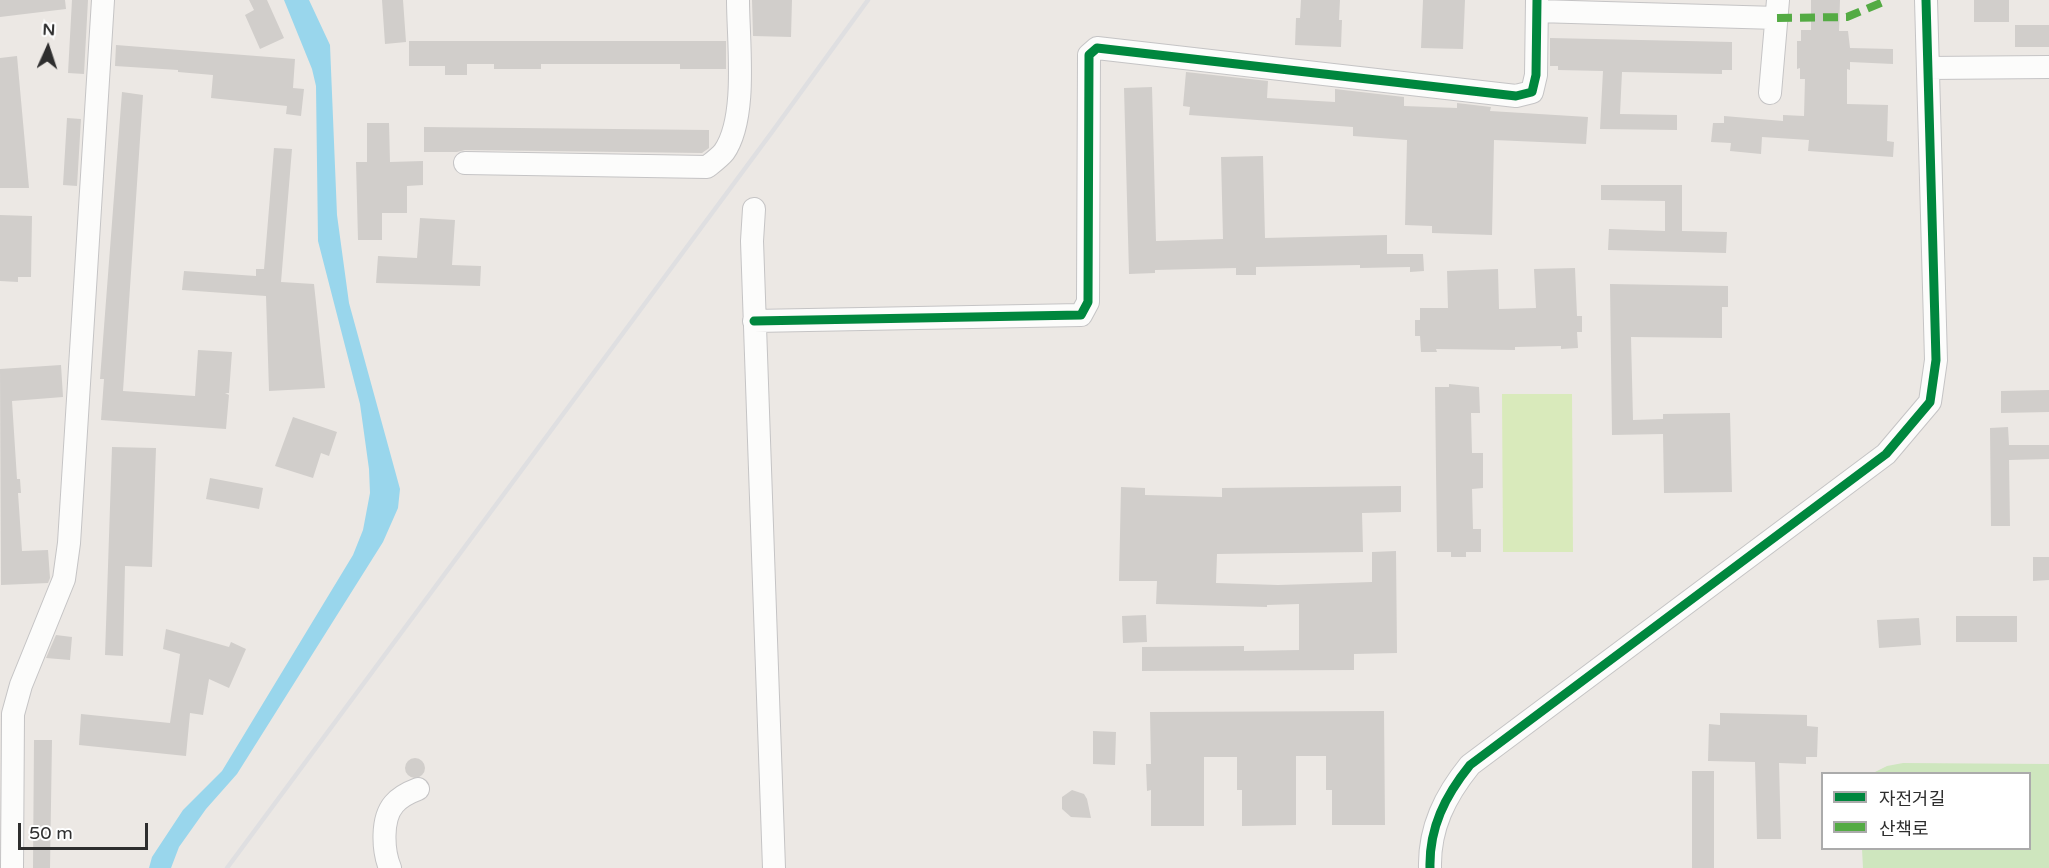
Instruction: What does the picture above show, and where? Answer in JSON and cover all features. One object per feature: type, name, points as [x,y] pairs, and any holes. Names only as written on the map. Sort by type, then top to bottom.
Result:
[{"type":"street","points":[[12,868],[13,714],[21,685],[64,579],[69,543],[102,0]]},
{"type":"street","points":[[465,163],[707,167],[724,151],[736,122],[738,0]]},
{"type":"street","points":[[1430,868],[1437,816],[1452,787],[1470,765],[1886,454],[1929,402],[1936,360],[1926,0]]},
{"type":"street","points":[[754,321],[1081,315],[1088,302],[1089,55],[1096,48],[1516,96],[1532,92],[1536,75],[1537,5],[1777,9],[1770,93]]},
{"type":"street","points":[[1928,68],[2049,67]]},
{"type":"street","points":[[754,209],[754,321],[774,868]]},
{"type":"street","points":[[390,868],[386,852],[386,824],[393,804],[418,789]]},
{"type":"green space","points":[[1502,394],[1572,394],[1573,552],[1503,552]]},
{"type":"green space","points":[[1903,763],[2049,764],[2049,868],[1863,868],[1862,850],[2031,850],[2031,772],[1875,772],[1887,766]]},
{"type":"water","points":[[284,0],[309,0],[330,45],[337,215],[349,303],[400,489],[398,508],[383,542],[237,774],[206,809],[179,847],[171,868],[149,868],[152,857],[183,810],[222,771],[353,555],[363,530],[370,493],[360,404],[318,241],[316,86],[312,69]]},
{"type":"building","points":[[0,0],[65,0],[66,9],[0,17]]},
{"type":"building","points":[[72,0],[88,0],[84,74],[68,73]]},
{"type":"building","points":[[249,0],[267,0],[284,38],[260,49],[245,15],[254,10]]},
{"type":"building","points":[[382,0],[403,0],[406,42],[385,44]]},
{"type":"building","points":[[752,0],[792,0],[791,37],[753,36]]},
{"type":"building","points":[[1301,0],[1340,0],[1341,47],[1295,45],[1296,18],[1300,18]]},
{"type":"building","points":[[1423,0],[1465,0],[1463,49],[1421,48]]},
{"type":"building","points":[[1811,0],[1840,0],[1839,31],[1848,31],[1850,48],[1893,49],[1893,64],[1850,62],[1850,70],[1847,69],[1847,104],[1888,105],[1887,141],[1894,142],[1893,157],[1808,151],[1809,140],[1762,137],[1761,154],[1730,151],[1731,143],[1711,142],[1713,123],[1724,123],[1724,116],[1783,121],[1783,115],[1804,116],[1805,79],[1800,79],[1800,68],[1797,69],[1797,41],[1801,41],[1801,30],[1811,30]]},
{"type":"building","points":[[1974,0],[2009,0],[2009,22],[1974,22]]},
{"type":"building","points":[[2015,25],[2049,25],[2049,47],[2015,47]]},
{"type":"building","points":[[1550,38],[1732,42],[1732,70],[1722,70],[1722,74],[1622,72],[1620,114],[1677,115],[1677,130],[1600,129],[1603,71],[1558,70],[1558,66],[1550,66]]},
{"type":"building","points":[[409,41],[726,41],[726,69],[680,69],[680,64],[541,64],[541,69],[494,69],[494,64],[467,64],[467,75],[445,75],[445,66],[409,66]]},
{"type":"building","points":[[116,45],[295,59],[293,88],[304,89],[301,116],[286,114],[287,106],[211,98],[213,75],[115,66]]},
{"type":"building","points":[[17,56],[29,188],[0,188],[0,58]]},
{"type":"building","points":[[1186,72],[1268,81],[1267,98],[1335,102],[1335,89],[1404,97],[1404,106],[1457,108],[1457,103],[1491,107],[1490,111],[1588,117],[1586,144],[1494,140],[1492,235],[1432,233],[1432,226],[1405,225],[1407,140],[1353,136],[1353,127],[1189,115],[1190,107],[1183,106]]},
{"type":"building","points":[[1152,87],[1156,241],[1223,239],[1221,157],[1263,156],[1265,238],[1387,235],[1387,254],[1423,254],[1424,271],[1410,272],[1410,267],[1360,268],[1360,265],[1256,267],[1256,275],[1236,275],[1236,268],[1155,270],[1155,273],[1129,274],[1124,88]]},
{"type":"building","points":[[122,92],[143,95],[123,391],[195,396],[198,350],[232,352],[229,393],[225,393],[229,395],[226,429],[101,420],[104,379],[100,379]]},
{"type":"building","points":[[67,118],[81,119],[77,186],[63,185]]},
{"type":"building","points":[[367,123],[389,123],[390,162],[423,161],[423,185],[407,186],[407,213],[382,213],[382,240],[358,240],[356,162],[367,162]]},
{"type":"building","points":[[424,127],[709,130],[709,148],[702,153],[465,150],[424,152]]},
{"type":"building","points":[[274,148],[292,149],[281,282],[314,284],[325,388],[269,391],[266,296],[182,290],[184,271],[256,276],[256,269],[264,269]]},
{"type":"building","points":[[1601,185],[1682,185],[1682,231],[1727,232],[1726,253],[1608,250],[1609,229],[1665,231],[1665,201],[1601,200]]},
{"type":"building","points":[[0,215],[32,216],[31,277],[18,277],[18,282],[0,281]]},
{"type":"building","points":[[420,218],[455,220],[452,265],[481,266],[480,286],[376,283],[378,256],[417,258]]},
{"type":"building","points":[[1575,268],[1577,316],[1582,316],[1582,332],[1577,332],[1578,348],[1561,349],[1561,346],[1515,347],[1515,350],[1436,349],[1437,352],[1421,352],[1420,336],[1415,336],[1415,320],[1420,320],[1420,308],[1448,308],[1447,271],[1498,269],[1499,309],[1536,308],[1534,269]]},
{"type":"building","points":[[1610,284],[1728,286],[1728,307],[1722,307],[1722,338],[1631,337],[1633,420],[1663,419],[1663,414],[1730,413],[1732,492],[1664,493],[1663,434],[1612,435]]},
{"type":"building","points":[[61,365],[63,397],[12,401],[17,479],[20,479],[21,493],[18,493],[22,551],[48,550],[50,578],[48,583],[1,585],[0,369]]},
{"type":"building","points":[[1449,384],[1479,387],[1480,413],[1471,413],[1472,453],[1483,453],[1483,488],[1472,489],[1473,529],[1481,529],[1481,552],[1466,552],[1466,557],[1451,557],[1451,552],[1437,552],[1435,387],[1449,387]]},
{"type":"building","points":[[2049,390],[2049,412],[2001,413],[2001,391]]},
{"type":"building","points":[[293,417],[337,432],[329,456],[321,453],[313,478],[275,466]]},
{"type":"building","points":[[2008,427],[2009,445],[2049,445],[2049,459],[2009,460],[2010,526],[1991,526],[1990,428]]},
{"type":"building","points":[[112,447],[156,448],[152,567],[125,566],[123,656],[105,655]]},
{"type":"building","points":[[210,478],[263,488],[259,509],[206,499]]},
{"type":"building","points":[[1401,486],[1401,512],[1362,513],[1363,552],[1217,554],[1216,583],[1278,585],[1372,582],[1372,552],[1396,551],[1397,653],[1354,654],[1354,670],[1142,671],[1142,647],[1244,646],[1244,651],[1299,650],[1299,604],[1267,605],[1267,607],[1156,604],[1157,581],[1119,581],[1121,487],[1145,488],[1145,495],[1222,497],[1222,488]]},
{"type":"building","points":[[2033,557],[2049,557],[2049,580],[2033,581]]},
{"type":"building","points":[[1146,615],[1147,642],[1123,643],[1122,616]]},
{"type":"building","points":[[1956,616],[2017,616],[2017,642],[1956,642]]},
{"type":"building","points":[[1919,618],[1921,645],[1879,648],[1877,620]]},
{"type":"building","points":[[166,629],[229,647],[231,642],[246,649],[229,688],[209,679],[203,715],[190,713],[186,756],[79,745],[81,714],[170,723],[180,654],[163,649]]},
{"type":"building","points":[[56,635],[72,637],[70,660],[46,658]]},
{"type":"building","points":[[1384,711],[1385,825],[1332,825],[1332,790],[1326,790],[1326,756],[1296,756],[1296,825],[1242,826],[1242,790],[1237,790],[1237,757],[1204,757],[1204,826],[1151,826],[1151,790],[1147,791],[1146,764],[1151,764],[1150,712]]},
{"type":"building","points":[[1720,713],[1807,715],[1807,726],[1818,727],[1817,757],[1806,757],[1806,764],[1779,763],[1781,839],[1757,839],[1755,762],[1708,761],[1709,724],[1720,725]]},
{"type":"building","points":[[1093,731],[1116,732],[1115,765],[1093,764]]},
{"type":"building","points":[[34,740],[52,740],[50,868],[33,868]]},
{"type":"building","points":[[415,758],[422,761],[425,768],[422,775],[415,778],[408,775],[405,768],[408,761]]},
{"type":"building","points":[[1692,771],[1714,771],[1714,868],[1692,868]]},
{"type":"building","points":[[1072,790],[1084,794],[1091,818],[1071,817],[1062,809],[1062,797]]},
{"type":"railway","points":[[227,868],[868,0]]},
{"type":"marked path","points":[[1777,18],[1847,17],[1888,0]]},
{"type":"cycle path","points":[[754,321],[1081,315],[1088,302],[1089,55],[1097,48],[1516,96],[1532,92],[1536,75],[1537,0]]},
{"type":"cycle path","points":[[1430,868],[1432,839],[1440,813],[1470,765],[1886,454],[1930,402],[1936,360],[1926,0]]}]
